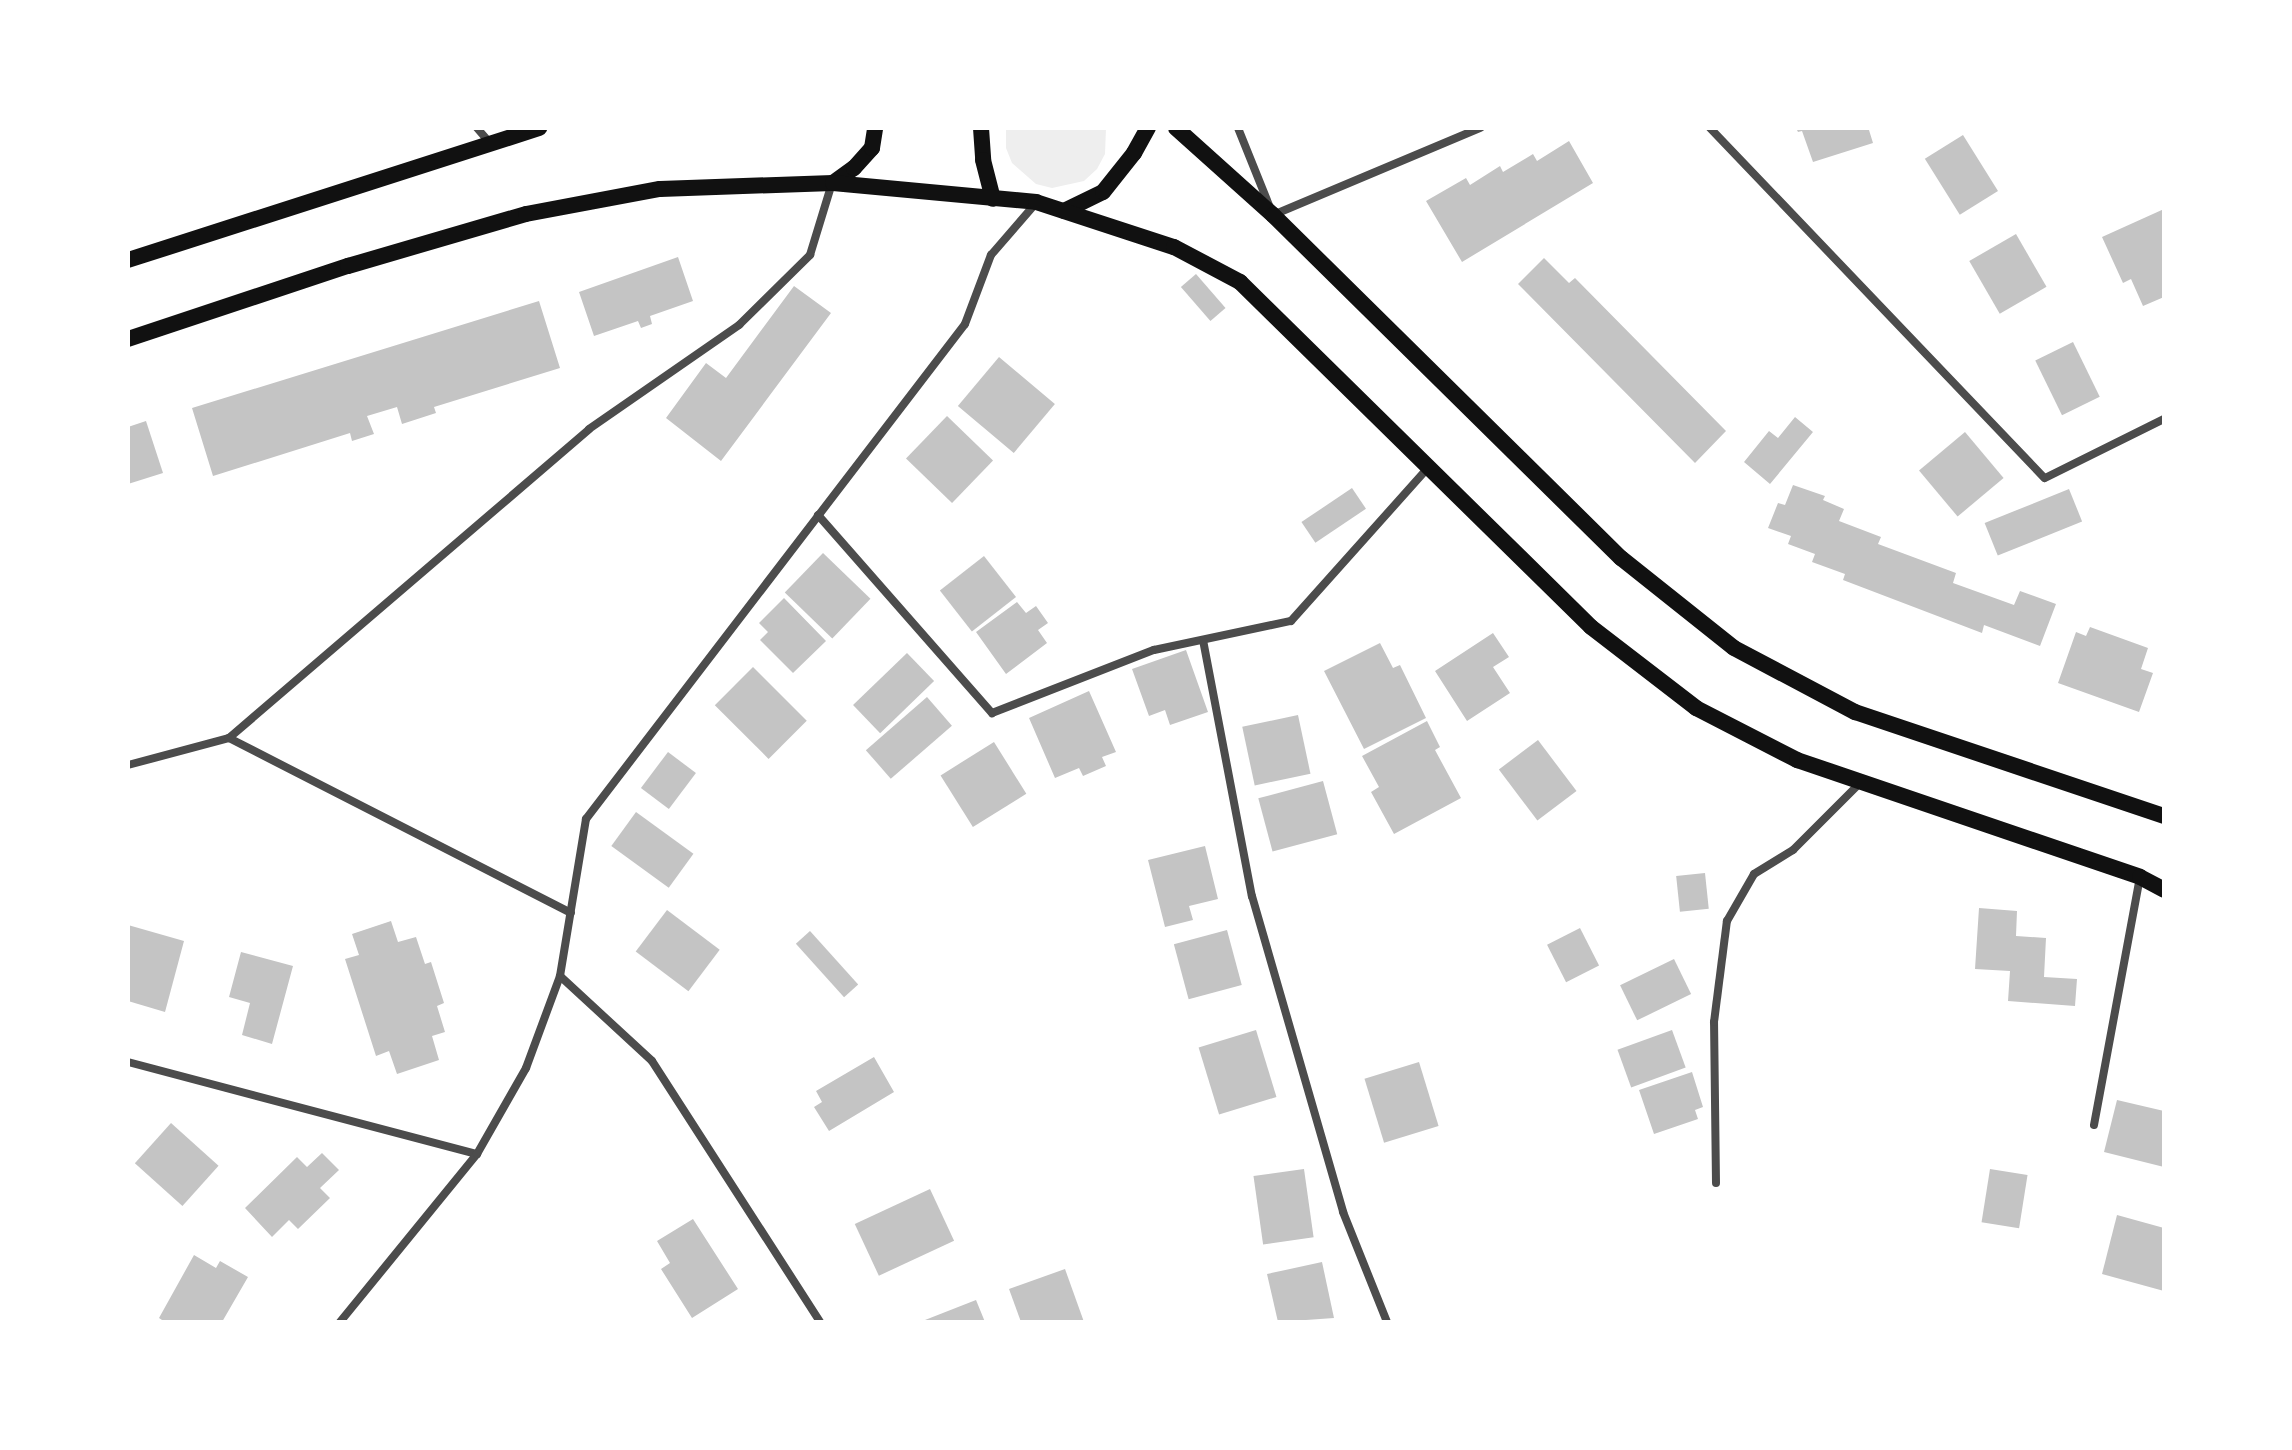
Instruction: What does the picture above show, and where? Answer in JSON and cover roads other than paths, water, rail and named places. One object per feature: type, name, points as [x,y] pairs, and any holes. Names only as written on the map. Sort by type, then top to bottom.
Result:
[{"type":"main road","points":[[128,260],[539,128]]},
{"type":"main road","points":[[833,183],[854,168],[872,148],[875,128]]},
{"type":"main road","points":[[981,128],[983,160],[993,199]]},
{"type":"main road","points":[[1064,211],[1103,192],[1134,153],[1148,128]]},
{"type":"main road","points":[[1176,128],[1273,215],[1621,558],[1734,648],[1855,712],[2164,816]]},
{"type":"main road","points":[[128,339],[348,266],[526,214],[660,189],[833,183],[1036,202],[1174,247],[1240,282],[1591,627],[1696,708],[1797,760],[1859,784],[2140,877],[2164,890]]},
{"type":"street","points":[[477,128],[490,143]]},
{"type":"street","points":[[1238,128],[1273,215],[1480,128]]},
{"type":"street","points":[[1710,128],[2045,478],[2164,419]]},
{"type":"street","points":[[128,765],[229,738],[589,429],[739,325],[810,255],[833,183]]},
{"type":"street","points":[[340,1322],[477,1154],[526,1068],[560,976],[586,819],[965,324],[991,255],[1036,202]]},
{"type":"street","points":[[818,515],[992,713],[1154,650],[1291,621],[1428,468]]},
{"type":"street","points":[[1203,640],[1252,896],[1343,1212],[1387,1322]]},
{"type":"street","points":[[229,738],[571,913]]},
{"type":"street","points":[[1716,1183],[1714,1022],[1727,921],[1754,874],[1793,850],[1859,784]]},
{"type":"street","points":[[2094,1125],[2140,877]]},
{"type":"street","points":[[560,976],[652,1061],[820,1322]]},
{"type":"street","points":[[128,1062],[477,1154]]}]
